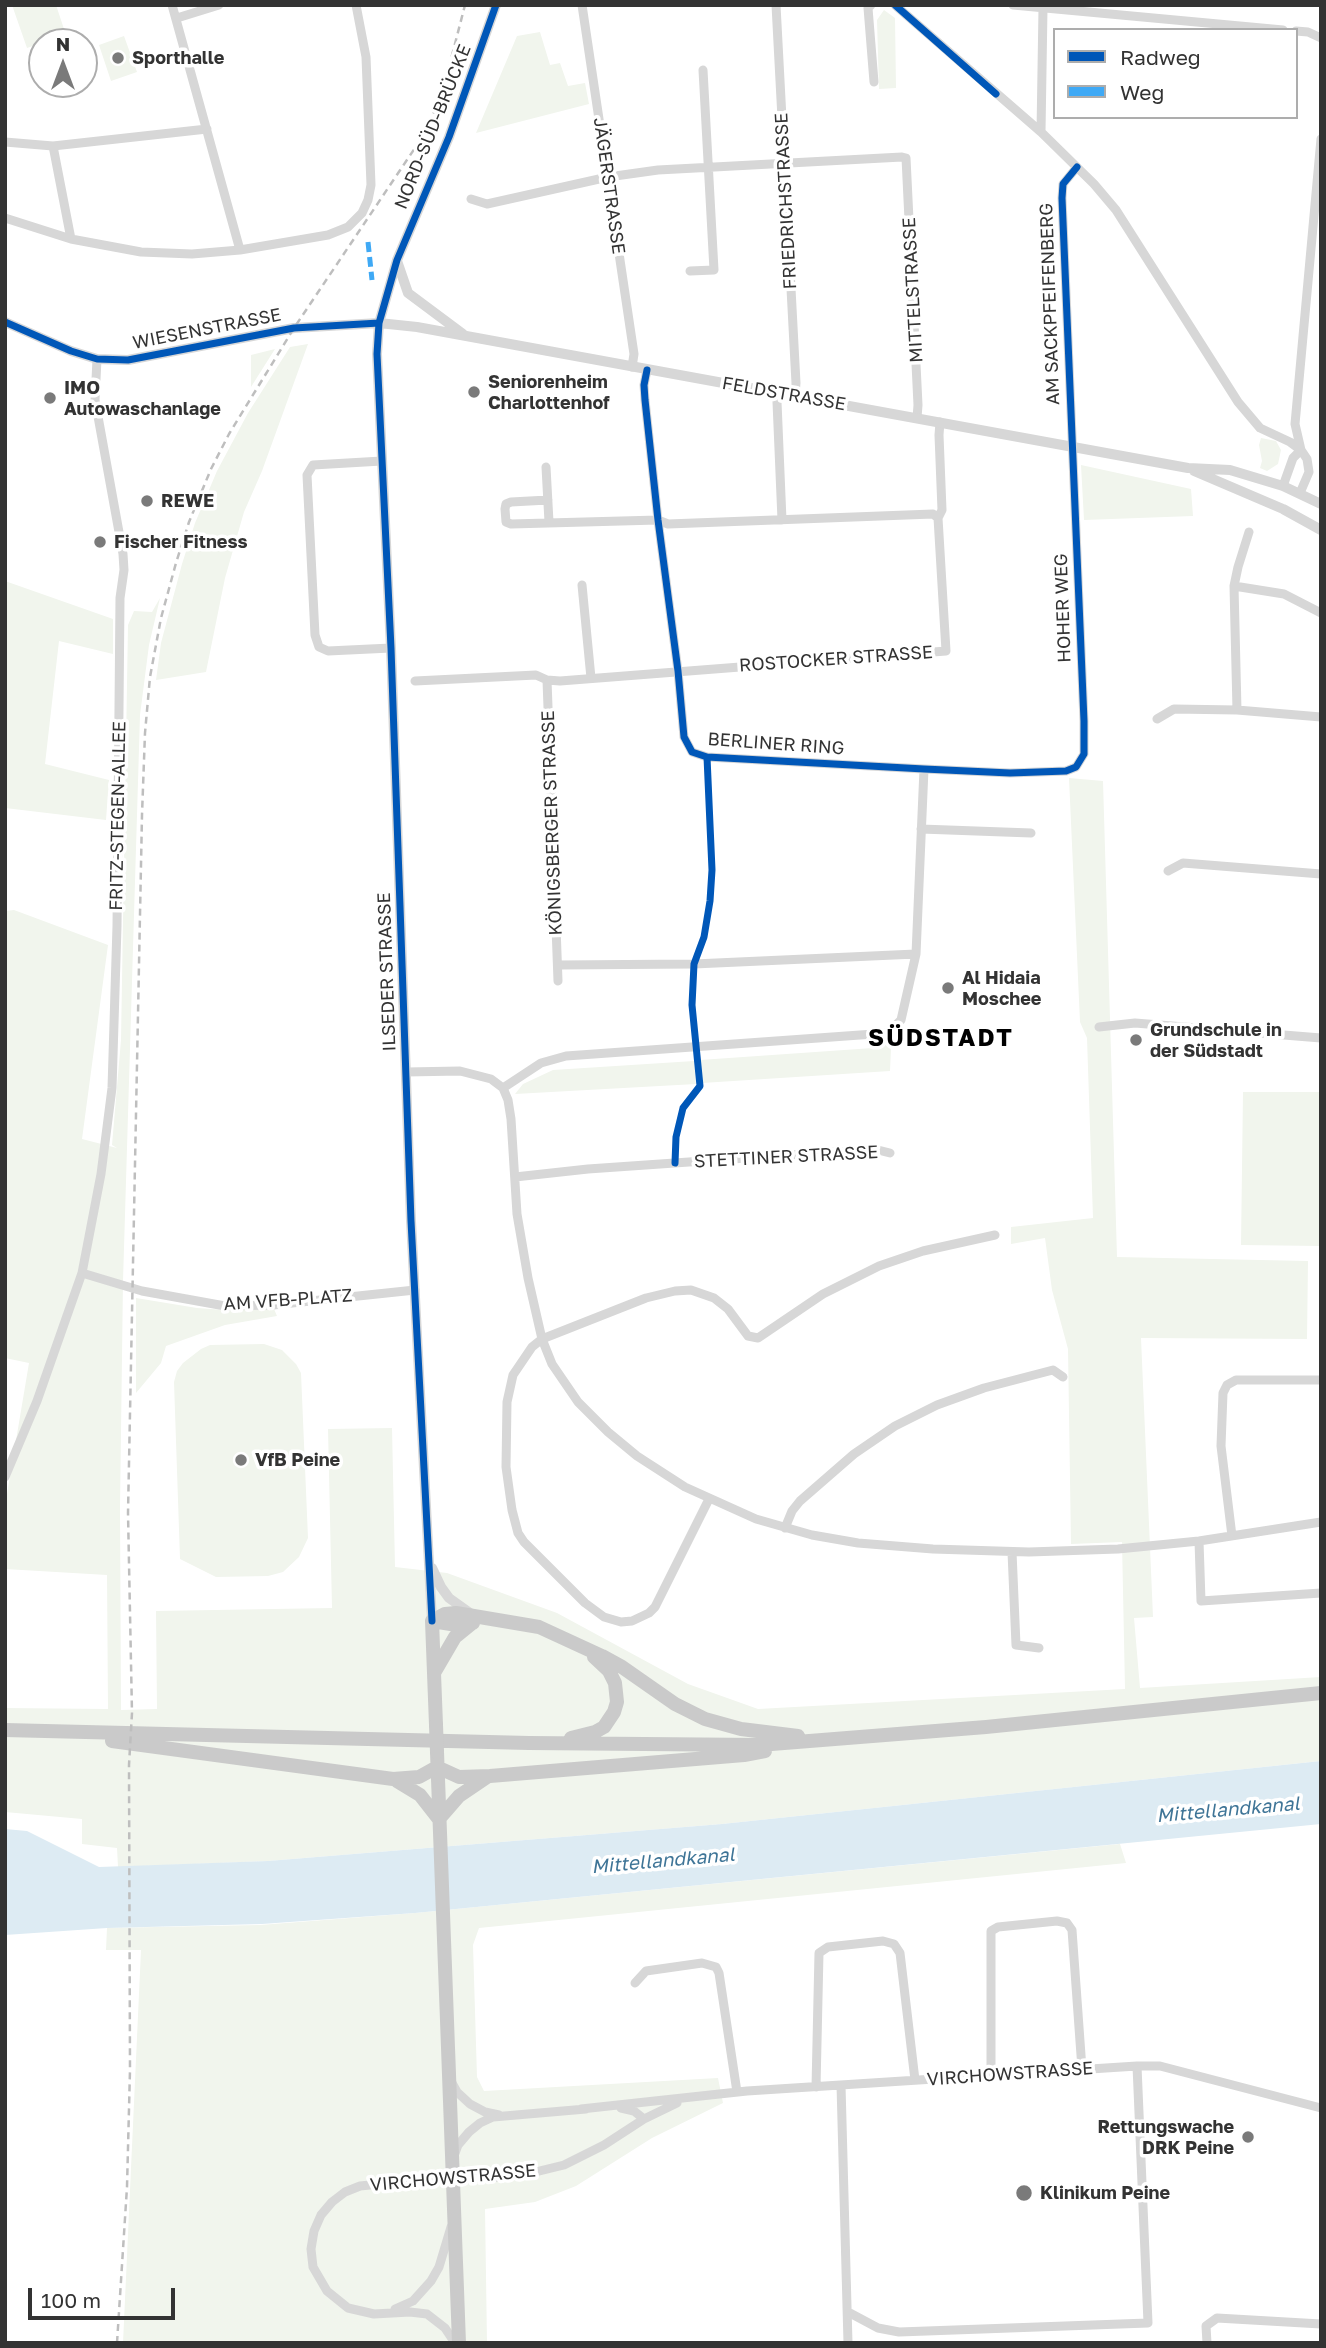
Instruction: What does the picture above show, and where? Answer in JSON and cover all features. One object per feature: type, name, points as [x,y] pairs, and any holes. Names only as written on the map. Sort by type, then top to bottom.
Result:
[{"type":"main road","points":[[457,2343],[432,1621],[445,1614],[539,1627],[622,1667],[675,1704],[705,1718],[741,1729],[834,1740]]},
{"type":"main road","points":[[434,1674],[455,1637],[471,1619]]},
{"type":"main road","points":[[529,1743],[585,1736],[596,1732],[614,1712],[617,1693],[609,1671],[580,1645]]},
{"type":"main road","points":[[5,1730],[723,1746],[986,1727],[1321,1693]]},
{"type":"main road","points":[[45,1731],[394,1779],[419,1777],[437,1760]]},
{"type":"main road","points":[[437,1760],[459,1777],[490,1776],[744,1755],[807,1742]]},
{"type":"main road","points":[[439,1819],[459,1796],[490,1776]]},
{"type":"main road","points":[[394,1779],[420,1795],[439,1819]]},
{"type":"street","points":[[172,5],[240,250]]},
{"type":"street","points":[[177,18],[219,5]]},
{"type":"street","points":[[5,218],[71,239],[141,252],[192,254],[240,250],[328,235],[348,227],[362,213],[371,185],[366,57],[356,5]]},
{"type":"street","name":"NORD-SÜD-BRÜCKE","points":[[379,323],[397,260],[450,137],[496,5]]},
{"type":"street","name":"JÄGERSTRASSE","points":[[582,5],[634,354],[632,367]]},
{"type":"street","name":"FRIEDRICHSTRASSE","points":[[776,5],[795,396]]},
{"type":"street","points":[[871,5],[868,8],[874,82]]},
{"type":"street","points":[[895,5],[1041,132],[1077,167],[1116,210],[1149,258],[1220,375],[1255,424],[1301,450]]},
{"type":"street","points":[[1013,5],[1261,28]]},
{"type":"street","points":[[1041,132],[1043,8]]},
{"type":"street","points":[[1298,31],[1321,38]]},
{"type":"street","points":[[690,271],[714,270],[703,70]]},
{"type":"street","points":[[5,142],[53,146],[207,130]]},
{"type":"street","points":[[1283,509],[1300,493],[1309,472],[1295,424],[1321,139]]},
{"type":"street","points":[[53,146],[71,239]]},
{"type":"street","name":"MITTELSTRASSE","points":[[785,162],[902,157],[907,162],[917,418]]},
{"type":"street","points":[[471,199],[487,204],[608,177],[658,170],[785,162]]},
{"type":"street","name":"AM SACKPFEIFENBERG","points":[[1071,445],[1062,198],[1063,184],[1077,167]]},
{"type":"street","points":[[397,260],[408,293],[465,336]]},
{"type":"street","name":"WIESENSTRASSE","points":[[5,321],[71,351],[97,359],[128,360],[294,328],[379,323]]},
{"type":"street","name":"FELDSTRASSE","points":[[379,323],[417,327],[1188,468],[1230,470],[1283,486],[1321,504]]},
{"type":"street","name":"ILSEDER STRASSE","points":[[379,323],[377,354],[391,648],[406,1072],[432,1621]]},
{"type":"street","name":"FRITZ-STEGEN-ALLEE","points":[[5,1476],[37,1401],[82,1273],[103,1163],[115,1050],[120,598],[124,570],[95,400],[97,359]]},
{"type":"street","name":"BERLINER RING","points":[[647,370],[644,382],[645,400],[658,520],[684,737],[688,748],[707,757],[924,769],[1010,773],[1066,771],[1076,767]]},
{"type":"street","points":[[779,393],[777,402],[782,520]]},
{"type":"street","name":"ROSTOCKER STRASSE","points":[[678,671],[946,651],[938,518],[942,510],[940,422]]},
{"type":"street","name":"HOHER WEG","points":[[1071,445],[1084,721],[1084,754],[1076,767]]},
{"type":"street","points":[[1283,509],[1283,486],[1293,458],[1301,450]]},
{"type":"street","points":[[382,461],[313,465],[307,475],[315,635],[319,647],[328,651],[391,648]]},
{"type":"street","points":[[546,467],[549,522]]},
{"type":"street","name":"FELDSTRASSE","points":[[1188,468],[1283,509],[1321,530]]},
{"type":"street","points":[[548,500],[506,504],[506,522],[658,520],[668,524],[933,514],[938,518]]},
{"type":"street","points":[[1237,710],[1234,586],[1249,532]]},
{"type":"street","points":[[582,585],[591,678]]},
{"type":"street","points":[[1234,586],[1284,594],[1321,613]]},
{"type":"street","points":[[415,681],[536,675],[547,680],[678,671]]},
{"type":"street","name":"KÖNIGSBERGER STRASSE","points":[[547,680],[558,981]]},
{"type":"street","points":[[1157,719],[1174,709],[1237,710],[1321,717]]},
{"type":"street","points":[[503,1088],[541,1063],[566,1056],[888,1033],[901,1020],[916,954],[924,769]]},
{"type":"street","points":[[921,829],[1031,833]]},
{"type":"street","points":[[1168,871],[1183,863],[1321,874]]},
{"type":"street","points":[[558,965],[694,964],[916,954]]},
{"type":"street","points":[[1099,1027],[1135,1023],[1321,1038]]},
{"type":"street","points":[[406,1072],[460,1071],[491,1079],[503,1088],[511,1119],[522,1244],[542,1339],[560,1379],[608,1432],[662,1473],[709,1499],[755,1519],[785,1528],[858,1543],[1012,1552],[1118,1549],[1199,1541],[1321,1522]]},
{"type":"street","name":"STETTINER STRASSE","points":[[515,1177],[587,1169],[833,1152],[878,1150],[890,1153]]},
{"type":"street","points":[[709,1499],[655,1607],[649,1613],[632,1621],[621,1622],[604,1617],[584,1603],[524,1542],[518,1533],[512,1510],[505,1442],[508,1395],[513,1375],[532,1347],[542,1339],[646,1298],[691,1290],[714,1298],[728,1309],[748,1336],[758,1338],[823,1294],[879,1266],[923,1251],[995,1235]]},
{"type":"street","name":"AM VFB-PLATZ","points":[[82,1273],[142,1292],[225,1306],[273,1305],[415,1290]]},
{"type":"street","points":[[785,1528],[792,1511],[800,1501],[836,1468],[872,1441],[914,1416],[972,1392],[1031,1375],[1053,1370],[1063,1377]]},
{"type":"street","points":[[1232,1536],[1221,1446],[1223,1393],[1227,1385],[1236,1380],[1321,1380]]},
{"type":"street","points":[[1199,1541],[1201,1601],[1321,1592]]},
{"type":"street","points":[[1012,1552],[1016,1645],[1039,1648]]},
{"type":"street","points":[[430,1562],[441,1587],[471,1619]]},
{"type":"street","points":[[991,2075],[991,1931],[998,1927],[1057,1922],[1067,1923],[1072,1930],[1082,2069]]},
{"type":"street","points":[[816,2087],[819,1953],[828,1947],[883,1941],[894,1944],[900,1953],[915,2080]]},
{"type":"street","points":[[635,1983],[646,1971],[702,1963],[716,1966],[737,2092]]},
{"type":"street","points":[[848,2312],[878,2328],[899,2332],[1148,2323],[1137,2066]]},
{"type":"street","name":"VIRCHOWSTRASSE","points":[[452,2161],[458,2145],[469,2132],[486,2119],[500,2115],[692,2099],[737,2092],[1082,2069],[1160,2066],[1321,2108]]},
{"type":"street","name":"VIRCHOWSTRASSE","points":[[449,2078],[457,2092],[470,2105],[500,2115]]},
{"type":"street","points":[[841,2085],[848,2343]]},
{"type":"street","name":"VIRCHOWSTRASSE","points":[[457,2343],[445,2328],[427,2314],[365,2313],[348,2308],[327,2291],[317,2276],[312,2258],[314,2231],[326,2208],[338,2196],[370,2184],[523,2175],[564,2165],[604,2145],[644,2119],[672,2105],[692,2099]]},
{"type":"street","name":"VIRCHOWSTRASSE","points":[[581,2109],[625,2108],[635,2111],[644,2119]]},
{"type":"street","points":[[383,2313],[413,2301],[427,2288],[439,2267],[454,2219]]},
{"type":"street","points":[[1207,2343],[1206,2326],[1217,2318],[1321,2324]]},
{"type":"shaded area","points":[[12,5],[56,5],[64,28],[28,28],[27,48]]},
{"type":"shaded area","points":[[884,10],[895,18],[896,88],[879,89],[877,20]]},
{"type":"shaded area","points":[[540,32],[550,65],[560,63],[568,86],[585,83],[589,104],[476,133],[517,36]]},
{"type":"shaded area","name":"Sporthalle","points":[[124,36],[137,72],[111,81],[99,45]]},
{"type":"shaded area","points":[[308,344],[262,471],[244,512],[225,578],[206,672],[156,680],[161,643],[182,564],[195,523],[217,471],[248,413],[290,347]]},
{"type":"shaded area","points":[[275,349],[251,387],[251,355]]},
{"type":"shaded area","points":[[1261,438],[1276,441],[1281,450],[1278,464],[1267,471],[1260,468]]},
{"type":"shaded area","points":[[1081,465],[1191,489],[1193,516],[1084,520]]},
{"type":"shaded area","points":[[5,581],[113,619],[113,654],[59,641],[45,764],[109,780],[106,820],[5,808]]},
{"type":"shaded area","points":[[160,598],[149,645],[140,715],[123,1281],[121,1710],[157,1709],[156,1611],[332,1608],[328,1429],[392,1428],[395,1567],[447,1573],[557,1613],[688,1684],[758,1709],[1125,1689],[1122,1542],[1071,1544],[1068,1349],[1052,1290],[1045,1238],[1011,1244],[1011,1227],[1093,1218],[1087,1038],[1080,1022],[1069,778],[1103,781],[1117,1257],[1308,1261],[1307,1339],[1141,1338],[1153,1617],[1134,1618],[1140,1688],[1321,1677],[1321,1761],[722,1824],[268,1861],[118,1867],[117,1848],[82,1844],[82,1819],[5,1812],[5,1708],[108,1709],[107,1575],[5,1569],[5,1506],[29,1363],[5,1358],[5,911],[14,910],[108,945],[82,1139],[117,1148],[112,1145],[121,1040],[128,625],[134,611],[152,612]]},
{"type":"shaded area","points":[[885,1042],[891,1048],[890,1071],[702,1083],[700,1060],[873,1048],[877,1043]]},
{"type":"shaded area","points":[[694,1061],[696,1084],[515,1094],[523,1084],[553,1070]]},
{"type":"shaded area","points":[[1243,1092],[1321,1092],[1321,1246],[1241,1245]]},
{"type":"shaded area","points":[[136,1298],[197,1308],[274,1309],[277,1316],[225,1325],[166,1346],[161,1363],[136,1393]]},
{"type":"shaded area","name":"VfB Peine","points":[[264,1344],[282,1350],[301,1373],[308,1538],[299,1557],[283,1572],[268,1576],[216,1577],[180,1559],[174,1382],[183,1363],[210,1345]]},
{"type":"shaded area","points":[[1120,1844],[1126,1863],[479,1928],[473,1945],[477,2077],[484,2091],[718,2078],[723,2103],[652,2138],[576,2186],[535,2202],[485,2209],[487,2343],[123,2343],[141,1950],[106,1950],[107,1928],[260,1925],[415,1913]]},
{"type":"water","name":"Mittellandkanal","points":[[1321,1761],[1321,1824],[415,1913],[262,1924],[107,1928],[5,1935],[5,1829],[27,1831],[99,1867],[268,1861],[722,1824]]},
{"type":"railway","points":[[117,2343],[127,2187],[130,2070],[129,1765],[132,1713],[128,1513],[142,815],[150,677],[161,618],[176,563],[189,522],[211,469],[229,434],[294,328],[419,142],[441,98],[465,5]]},
{"type":"marked path","points":[[368,242],[372,280]]},
{"type":"cycle path","points":[[432,1621],[411,1221],[391,648],[377,354],[379,323],[397,260],[449,137],[496,5]]},
{"type":"cycle path","points":[[895,5],[996,94]]},
{"type":"cycle path","points":[[647,370],[645,400],[658,520],[684,737],[692,752],[707,757],[1010,773],[1066,771],[1076,767],[1084,754],[1084,721],[1062,198],[1063,184],[1077,167]]},
{"type":"cycle path","points":[[5,322],[71,351],[97,359],[128,360],[294,328],[379,323]]},
{"type":"cycle path","points":[[675,1163],[676,1137],[683,1108],[700,1086],[692,1005],[694,964],[704,937],[712,870],[707,757]]},
{"type":"place","name":"Sporthalle","points":[[118,58]]},
{"type":"place","name":"Seniorenheim Charlottenhof","points":[[474,392]]},
{"type":"place","name":"IMO Autowaschanlage","points":[[50,398]]},
{"type":"place","name":"REWE","points":[[147,501]]},
{"type":"place","name":"Fischer Fitness","points":[[100,542]]},
{"type":"place","name":"Al Hidaia Moschee","points":[[948,988]]},
{"type":"place","name":"Grundschule in der Südstadt","points":[[1136,1040]]},
{"type":"place","name":"VfB Peine","points":[[241,1460]]},
{"type":"place","name":"Rettungswache DRK Peine","points":[[1248,2137]]},
{"type":"place","name":"Klinikum Peine","points":[[1024,2193]]},
{"type":"district","name":"SÜDSTADT","points":[[941,1038]]}]
